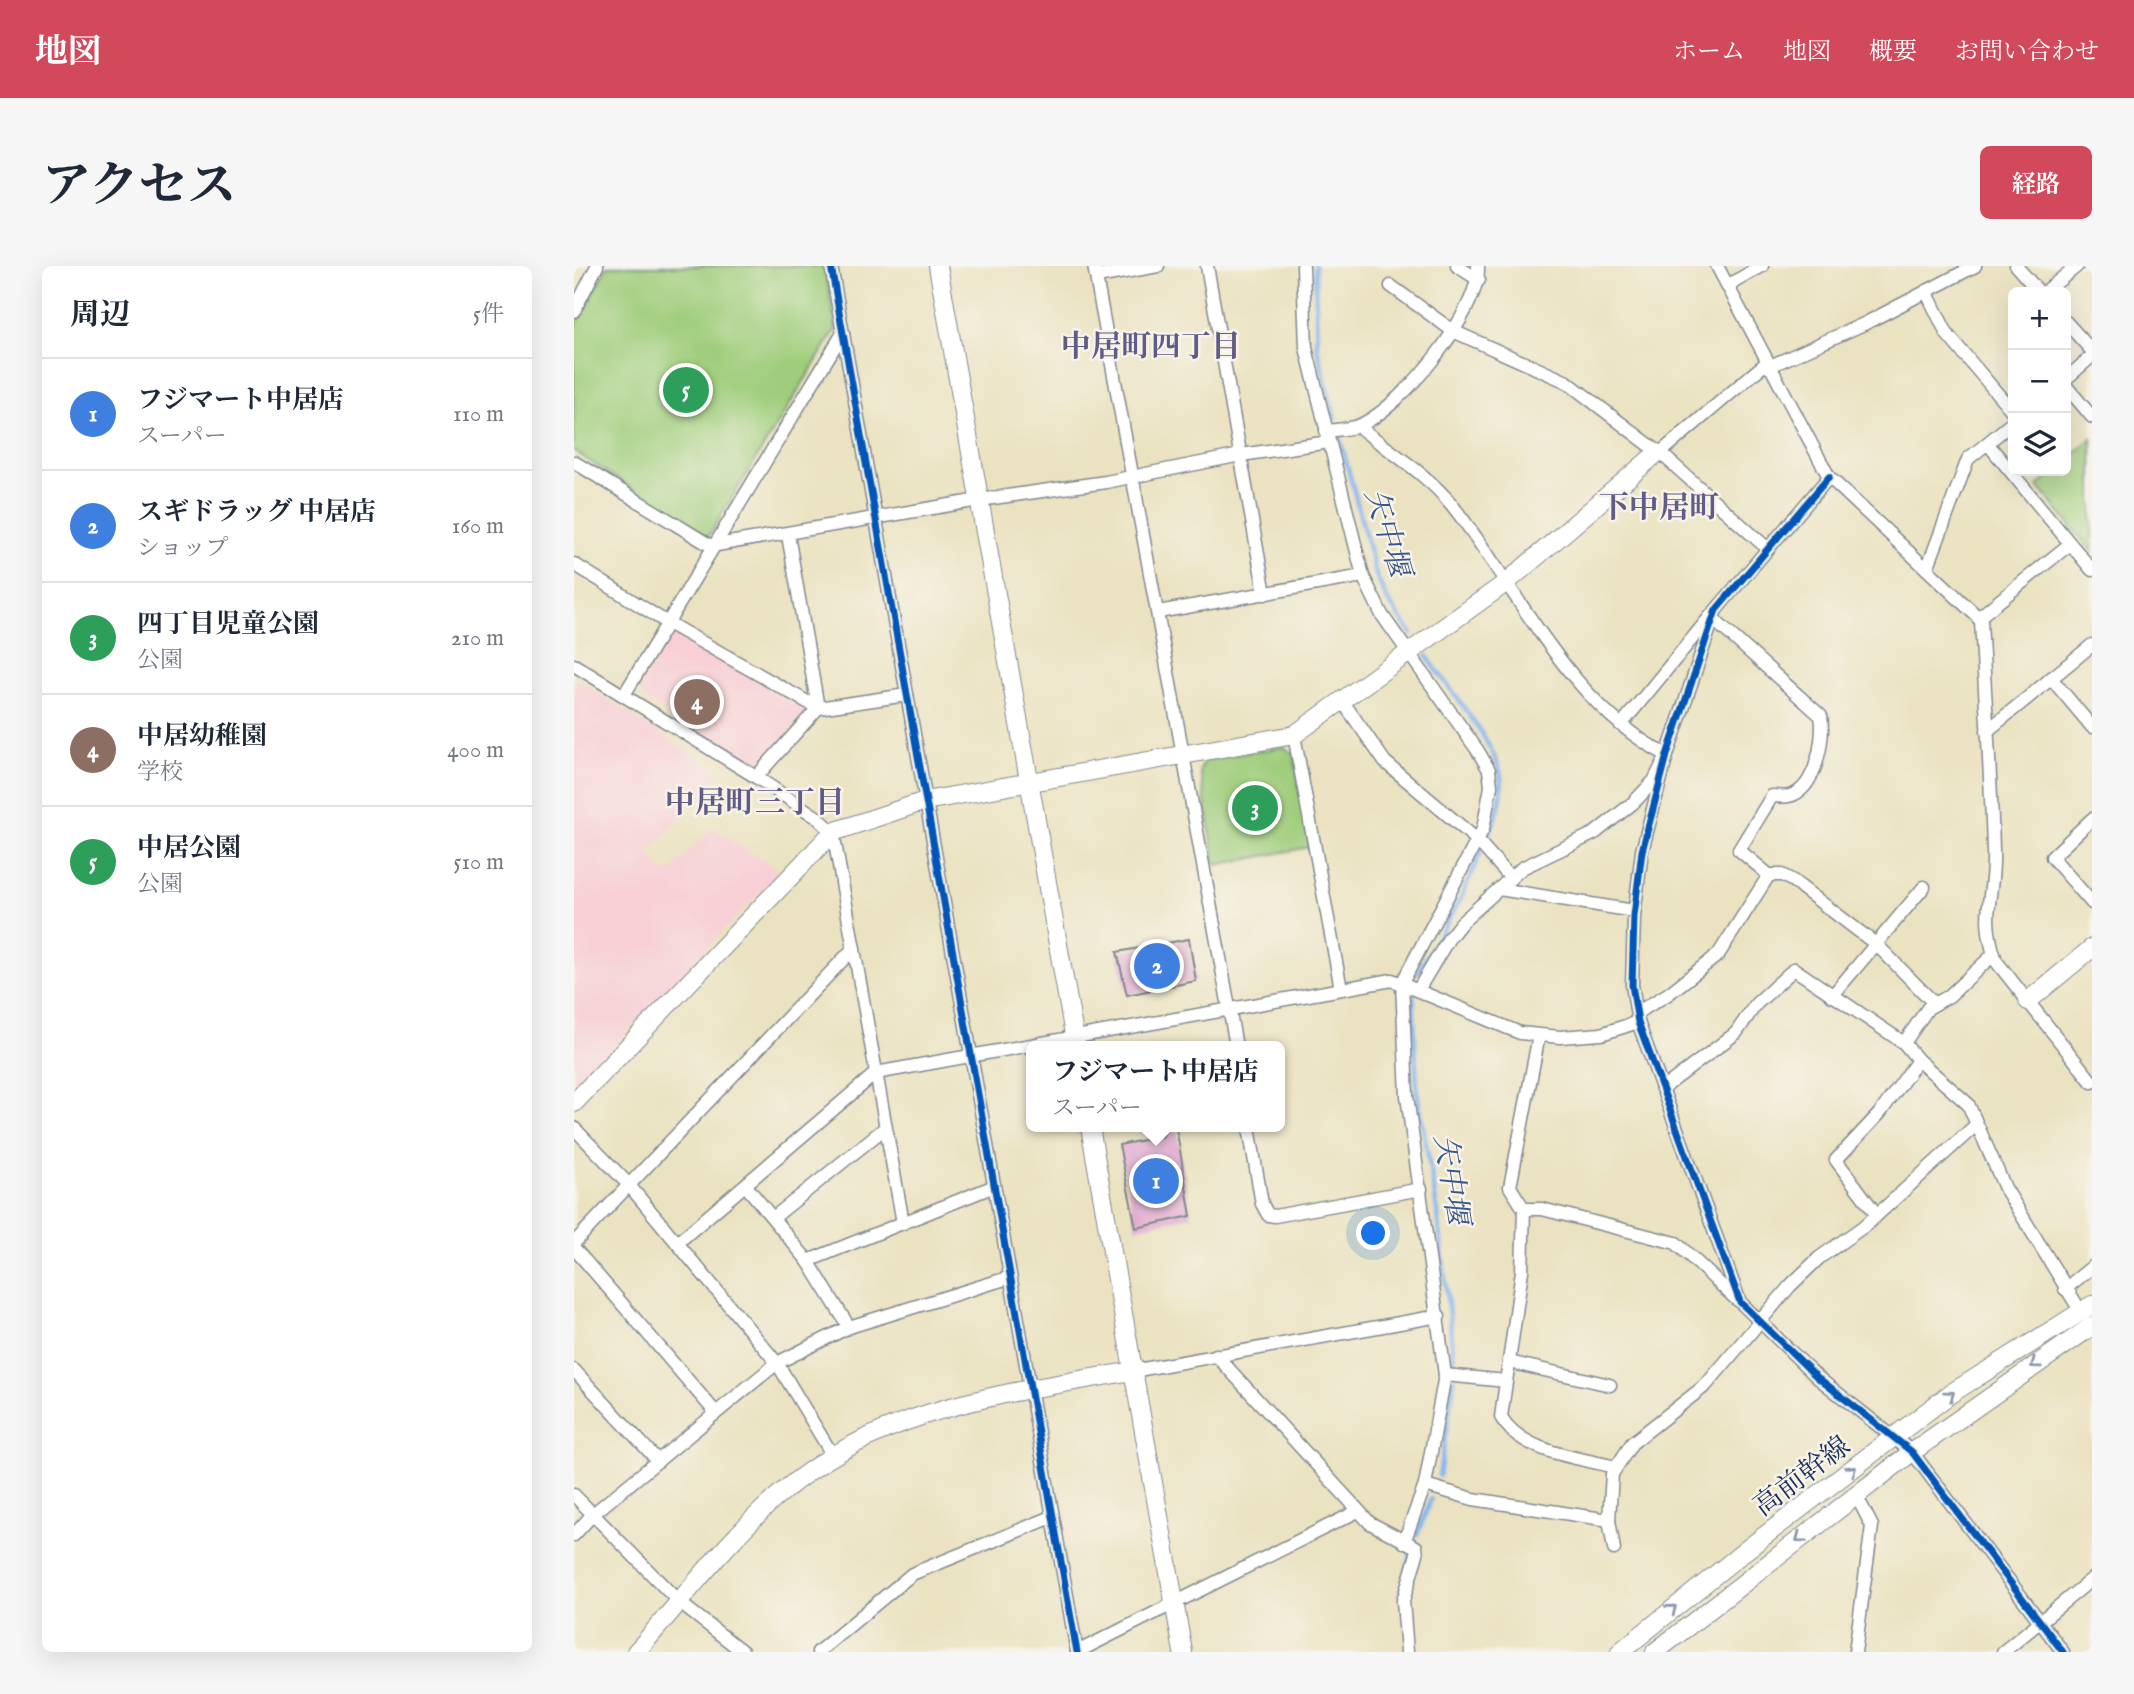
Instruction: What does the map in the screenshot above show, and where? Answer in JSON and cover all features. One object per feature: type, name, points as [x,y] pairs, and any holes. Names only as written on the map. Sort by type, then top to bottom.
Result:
[{"type":"street","points":[[574,311],[597,266]]},
{"type":"street","points":[[831,266],[1008,1278],[1077,1652],[1358,1511]]},
{"type":"street","points":[[938,266],[1076,1041]]},
{"type":"street","points":[[1158,266],[1096,272],[1235,1041]]},
{"type":"street","points":[[1207,266],[1265,594]]},
{"type":"street","points":[[1303,266],[1306,348],[1363,576],[1382,615],[1489,770],[1490,806],[1483,829],[1402,983],[1407,1096],[1439,1316],[1444,1375],[1425,1485],[1404,1542]]},
{"type":"street","points":[[1457,266],[1467,275],[1479,280]]},
{"type":"street","points":[[574,462],[711,546],[788,535],[979,500],[1134,477],[1328,437],[1359,426],[1406,391],[1427,369],[1453,331],[1479,280],[1478,266]]},
{"type":"street","points":[[1717,266],[1767,365],[1829,477],[1978,618],[1994,854],[1986,913],[1988,938],[1994,954],[2092,1082]]},
{"type":"street","points":[[1727,286],[1762,266]]},
{"type":"street","points":[[574,1103],[832,832],[925,801],[1030,780],[1184,756],[1294,735],[1507,582],[1658,453],[1767,365],[1866,323],[1975,266]]},
{"type":"street","points":[[2016,266],[2035,287]]},
{"type":"street","points":[[2051,287],[2077,266]]},
{"type":"street","points":[[1391,286],[1453,331],[1567,382],[1658,453],[1768,550]]},
{"type":"street","points":[[1926,291],[1947,334],[2008,406]]},
{"type":"street","points":[[2071,328],[2092,353],[2071,374]]},
{"type":"street","points":[[624,695],[711,546],[843,333]]},
{"type":"street","points":[[2071,392],[2092,417]]},
{"type":"street","points":[[1359,426],[1437,488],[1566,665],[1621,724],[1667,755]]},
{"type":"street","points":[[1927,569],[1968,459],[2008,426]]},
{"type":"street","points":[[1987,444],[2092,570]]},
{"type":"street","points":[[1621,724],[1829,477]]},
{"type":"street","points":[[788,535],[818,708]]},
{"type":"street","points":[[1978,618],[2070,544]]},
{"type":"street","points":[[574,564],[666,622],[818,708],[907,695]]},
{"type":"street","points":[[1158,612],[1363,576]]},
{"type":"street","points":[[1715,614],[1667,755],[1642,851],[1634,911],[1632,985],[1638,1017],[1662,1088],[1740,1303]]},
{"type":"street","points":[[1715,614],[1821,716],[1824,730],[1818,761],[1804,785],[1791,796],[1772,796],[1739,850],[1769,875],[1782,875],[1793,881],[1877,945],[1935,1004]]},
{"type":"street","points":[[1987,731],[2092,645]]},
{"type":"street","points":[[574,665],[756,777],[818,818],[832,832],[903,1223]]},
{"type":"street","points":[[2052,678],[2092,727]]},
{"type":"street","points":[[1343,702],[1385,762],[1476,839],[1511,878]]},
{"type":"street","points":[[756,777],[818,708]]},
{"type":"street","points":[[1294,735],[1340,989]]},
{"type":"street","points":[[1418,990],[1449,938],[1499,889],[1543,856],[1595,833],[1633,803],[1654,781],[1667,755]]},
{"type":"street","points":[[2092,818],[2052,856],[2092,903]]},
{"type":"street","points":[[1081,1041],[1230,1009],[1392,981],[1418,990],[1455,1009],[1520,1033],[1601,1034],[1638,1017],[1718,955],[1769,875]]},
{"type":"street","points":[[1832,996],[1924,887]]},
{"type":"street","points":[[1499,889],[1634,911]]},
{"type":"street","points":[[716,1413],[574,1245],[628,1184],[854,948]]},
{"type":"street","points":[[2028,1001],[2092,948]]},
{"type":"street","points":[[1904,1043],[1927,1008],[1949,996],[1994,954]]},
{"type":"street","points":[[1662,1088],[1736,1033],[1756,1004],[1794,970],[1904,1043],[1918,1060],[1968,1104],[2005,1188],[2065,1289],[2088,1314]]},
{"type":"street","points":[[1539,1035],[1510,1187],[1524,1209],[1522,1271],[1501,1417],[1513,1434],[1553,1450],[1615,1467]]},
{"type":"street","points":[[677,1243],[876,1073],[1026,1049]]},
{"type":"street","points":[[1877,1214],[1836,1160],[1880,1113],[1918,1060]]},
{"type":"street","points":[[1614,1549],[1609,1520],[1612,1474],[1632,1443],[1706,1385],[1759,1322],[1819,1258],[1877,1214],[1976,1125]]},
{"type":"street","points":[[574,1128],[628,1184],[777,1363],[833,1456]]},
{"type":"street","points":[[773,1218],[885,1128]]},
{"type":"street","points":[[1091,1132],[1183,1652]]},
{"type":"street","points":[[1250,1132],[1262,1204],[1268,1215],[1275,1216],[1421,1189]]},
{"type":"street","points":[[746,1186],[808,1261],[849,1327]]},
{"type":"street","points":[[808,1261],[992,1187]]},
{"type":"street","points":[[1524,1209],[1542,1209],[1676,1243],[1817,1377],[1912,1452],[2063,1652]]},
{"type":"street","points":[[2065,1289],[2092,1267]]},
{"type":"street","points":[[574,1535],[593,1514],[777,1363],[849,1327],[1008,1278]]},
{"type":"street","name":"高前幹線","points":[[1620,1652],[1746,1550],[1950,1394],[2088,1314]]},
{"type":"street","name":"高前幹線","points":[[1655,1652],[2088,1314]]},
{"type":"street","points":[[636,1652],[746,1526],[781,1493],[833,1456],[900,1423],[951,1405],[1439,1316]]},
{"type":"street","points":[[1216,1355],[1358,1511],[1380,1530],[1416,1547],[1418,1554],[1403,1601],[1408,1652]]},
{"type":"street","points":[[1509,1362],[1610,1385]]},
{"type":"street","points":[[574,1370],[658,1461]]},
{"type":"street","points":[[1444,1375],[1506,1381]]},
{"type":"street","points":[[1425,1485],[1473,1499],[1609,1520]]},
{"type":"street","points":[[574,1495],[680,1603],[743,1652]]},
{"type":"street","points":[[1855,1652],[1872,1526],[1856,1495]]},
{"type":"street","points":[[818,1652],[912,1573],[1052,1517]]},
{"type":"street","points":[[2003,1652],[2092,1579]]},
{"type":"shaded area","points":[[678,636],[802,706],[804,715],[752,766],[642,697],[640,685],[668,638]]},
{"type":"shaded area","points":[[574,678],[721,773],[648,853],[667,874],[713,828],[780,871],[574,1088]]},
{"type":"green space","points":[[607,266],[825,266],[836,329],[708,537],[574,451],[574,330]]},
{"type":"green space","points":[[2092,438],[2092,552],[2038,486],[2049,476],[2071,476],[2071,457]]},
{"type":"green space","points":[[1284,747],[1294,754],[1310,847],[1216,865],[1200,770],[1206,759]]},
{"type":"building","points":[[1189,939],[1196,981],[1127,995],[1117,952]]},
{"type":"building","points":[[1165,1132],[1177,1132],[1191,1216],[1136,1228],[1119,1145],[1163,1136]]},
{"type":"waterway","name":"矢中堰","points":[[1315,266],[1317,348],[1335,418]]},
{"type":"waterway","name":"矢中堰","points":[[1339,434],[1376,575],[1388,601],[1412,634]]},
{"type":"waterway","name":"矢中堰","points":[[1427,656],[1470,715],[1497,764],[1502,785],[1500,802],[1486,840]]},
{"type":"waterway","name":"矢中堰","points":[[1418,972],[1460,900],[1481,851]]},
{"type":"waterway","name":"矢中堰","points":[[1413,996],[1417,1091],[1438,1214],[1455,1369]]},
{"type":"waterway","name":"矢中堰","points":[[1439,1476],[1454,1380]]},
{"type":"waterway","name":"矢中堰","points":[[1417,1535],[1431,1499]]},
{"type":"waterway","name":"矢中堰","points":[[1400,1595],[1411,1551]]},
{"type":"cycle path","points":[[831,266],[1077,1652]]},
{"type":"cycle path","points":[[1829,477],[1716,610],[1667,755],[1642,851],[1634,916],[1632,985],[1638,1022],[1740,1302],[1817,1377],[1912,1452],[2063,1652]]},
{"type":"place","name":"中居公園","points":[[686,390]]},
{"type":"place","name":"中居幼稚園","points":[[697,702]]},
{"type":"place","name":"四丁目児童公園","points":[[1255,808]]},
{"type":"place","name":"スギドラッグ 中居店","points":[[1157,966]]},
{"type":"place","name":"フジマート中居店","points":[[1156,1181]]},
{"type":"district","name":"中居町四丁目","points":[[1151,346]]},
{"type":"district","name":"下中居町","points":[[1659,507]]},
{"type":"district","name":"中居町三丁目","points":[[755,802]]}]
